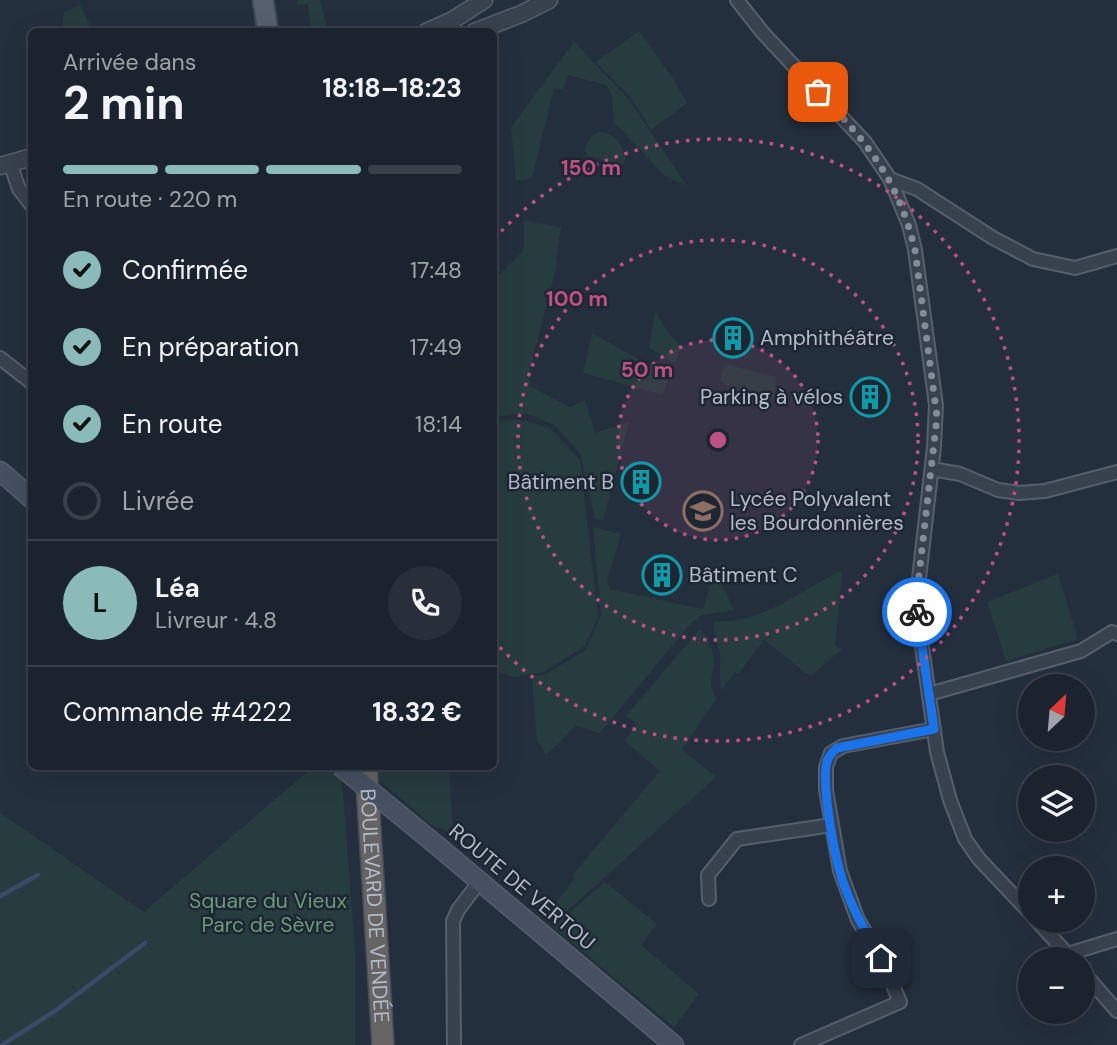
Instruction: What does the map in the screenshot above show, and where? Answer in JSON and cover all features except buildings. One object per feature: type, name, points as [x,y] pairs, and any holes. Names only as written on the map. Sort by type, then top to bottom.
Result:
[{"type":"highway","name":"BOULEVARD DE VENDÉE","points":[[353,770],[370,1045]]},
{"type":"highway","name":"BOULEVARD DE VENDÉE","points":[[366,770],[383,1045]]},
{"type":"main road","points":[[263,0],[267,28]]},
{"type":"main road","points":[[0,471],[28,496]]},
{"type":"main road","name":"ROUTE DE VERTOU","points":[[345,770],[674,1045]]},
{"type":"street","points":[[435,28],[484,0]]},
{"type":"street","points":[[484,28],[549,0]]},
{"type":"street","points":[[737,0],[763,33],[865,142],[890,179],[906,217],[915,250],[936,405],[932,469],[916,605],[934,729],[943,779],[965,839],[979,859],[1018,901]]},
{"type":"street","points":[[28,158],[5,165],[28,201]]},
{"type":"street","points":[[890,179],[917,189],[1024,255],[1074,268],[1117,256]]},
{"type":"street","points":[[0,358],[28,380]]},
{"type":"street","points":[[932,469],[960,474],[998,490],[1019,493],[1045,491],[1117,472]]},
{"type":"street","points":[[929,694],[1081,651],[1112,632],[1117,634]]},
{"type":"street","points":[[801,1045],[900,1002],[881,958],[858,920],[844,886],[826,790],[826,767],[831,753],[843,746],[934,729]]},
{"type":"street","points":[[709,899],[708,875],[737,839],[832,825]]},
{"type":"street","points":[[454,1045],[453,921],[480,881]]},
{"type":"street","points":[[1048,933],[1062,947]]},
{"type":"street","points":[[1095,947],[1117,939]]},
{"type":"street","points":[[1095,986],[1117,1011]]},
{"type":"green space","points":[[297,0],[320,0],[327,28],[311,28],[308,4],[298,5]]},
{"type":"green space","points":[[80,5],[92,28],[62,28],[64,13]]},
{"type":"green space","points":[[639,31],[687,103],[651,130],[632,99],[596,62]]},
{"type":"green space","points":[[574,42],[630,101],[687,186],[664,175],[614,122],[612,96],[606,85],[568,75],[563,90],[554,88],[532,178],[516,181],[511,127]]},
{"type":"green space","points":[[600,132],[609,134],[620,145],[626,159],[622,165],[588,156],[585,151],[588,141]]},
{"type":"green space","points":[[524,221],[561,227],[558,261],[529,372],[530,386],[570,407],[585,400],[595,433],[629,422],[603,520],[595,519],[580,453],[554,425],[526,413],[497,417],[497,277],[524,250]]},
{"type":"green space","points":[[655,312],[681,346],[675,363],[649,348]]},
{"type":"green space","points":[[592,333],[669,376],[663,395],[583,373]]},
{"type":"green space","points":[[725,364],[776,377],[775,396],[771,400],[742,394],[720,381]]},
{"type":"green space","points":[[513,419],[549,427],[580,460],[598,617],[585,646],[544,672],[514,677],[497,672],[497,422]]},
{"type":"green space","points":[[593,527],[621,534],[607,581],[610,589],[703,609],[715,570],[734,610],[702,615],[692,622],[600,733],[576,726],[546,755],[537,741],[532,677],[546,674],[586,650],[601,615]]},
{"type":"green space","points":[[839,571],[842,572],[835,646],[842,649],[813,674],[806,673],[764,640],[722,690],[715,621],[747,618],[763,612]]},
{"type":"green space","points":[[1058,574],[1078,639],[1006,661],[987,602]]},
{"type":"green space","points":[[700,629],[713,652],[711,684],[717,698],[682,750],[716,777],[557,920],[549,911],[575,879],[572,876],[660,771],[625,741],[637,724],[626,716]]},
{"type":"green space","name":"Square du Vieux Parc de Sèvre","points":[[309,770],[330,770],[342,779],[355,952],[355,1045],[0,1045],[0,813],[144,912]]},
{"type":"green space","points":[[377,770],[448,770],[454,838],[446,830],[433,826],[378,779]]},
{"type":"green space","points":[[605,882],[657,924],[641,945],[699,994],[674,1027],[553,927]]},
{"type":"waterway","points":[[0,896],[38,875]]},
{"type":"waterway","points":[[2,1045],[55,1011],[145,943]]},
{"type":"way so far","points":[[818,92],[865,142],[890,179],[909,225],[915,250],[937,417],[917,612]]},
{"type":"place","name":"Amphithéâtre","points":[[733,338]]},
{"type":"place","name":"Parking à vélos","points":[[870,397]]},
{"type":"place","name":"Bâtiment B","points":[[641,482]]},
{"type":"place","name":"Lycée Polyvalent les Bourdonnières","points":[[703,511]]},
{"type":"place","name":"Bâtiment C","points":[[662,575]]},
{"type":"route","points":[[881,958],[858,920],[844,886],[826,790],[826,767],[831,753],[837,748],[934,729],[917,612]]}]
